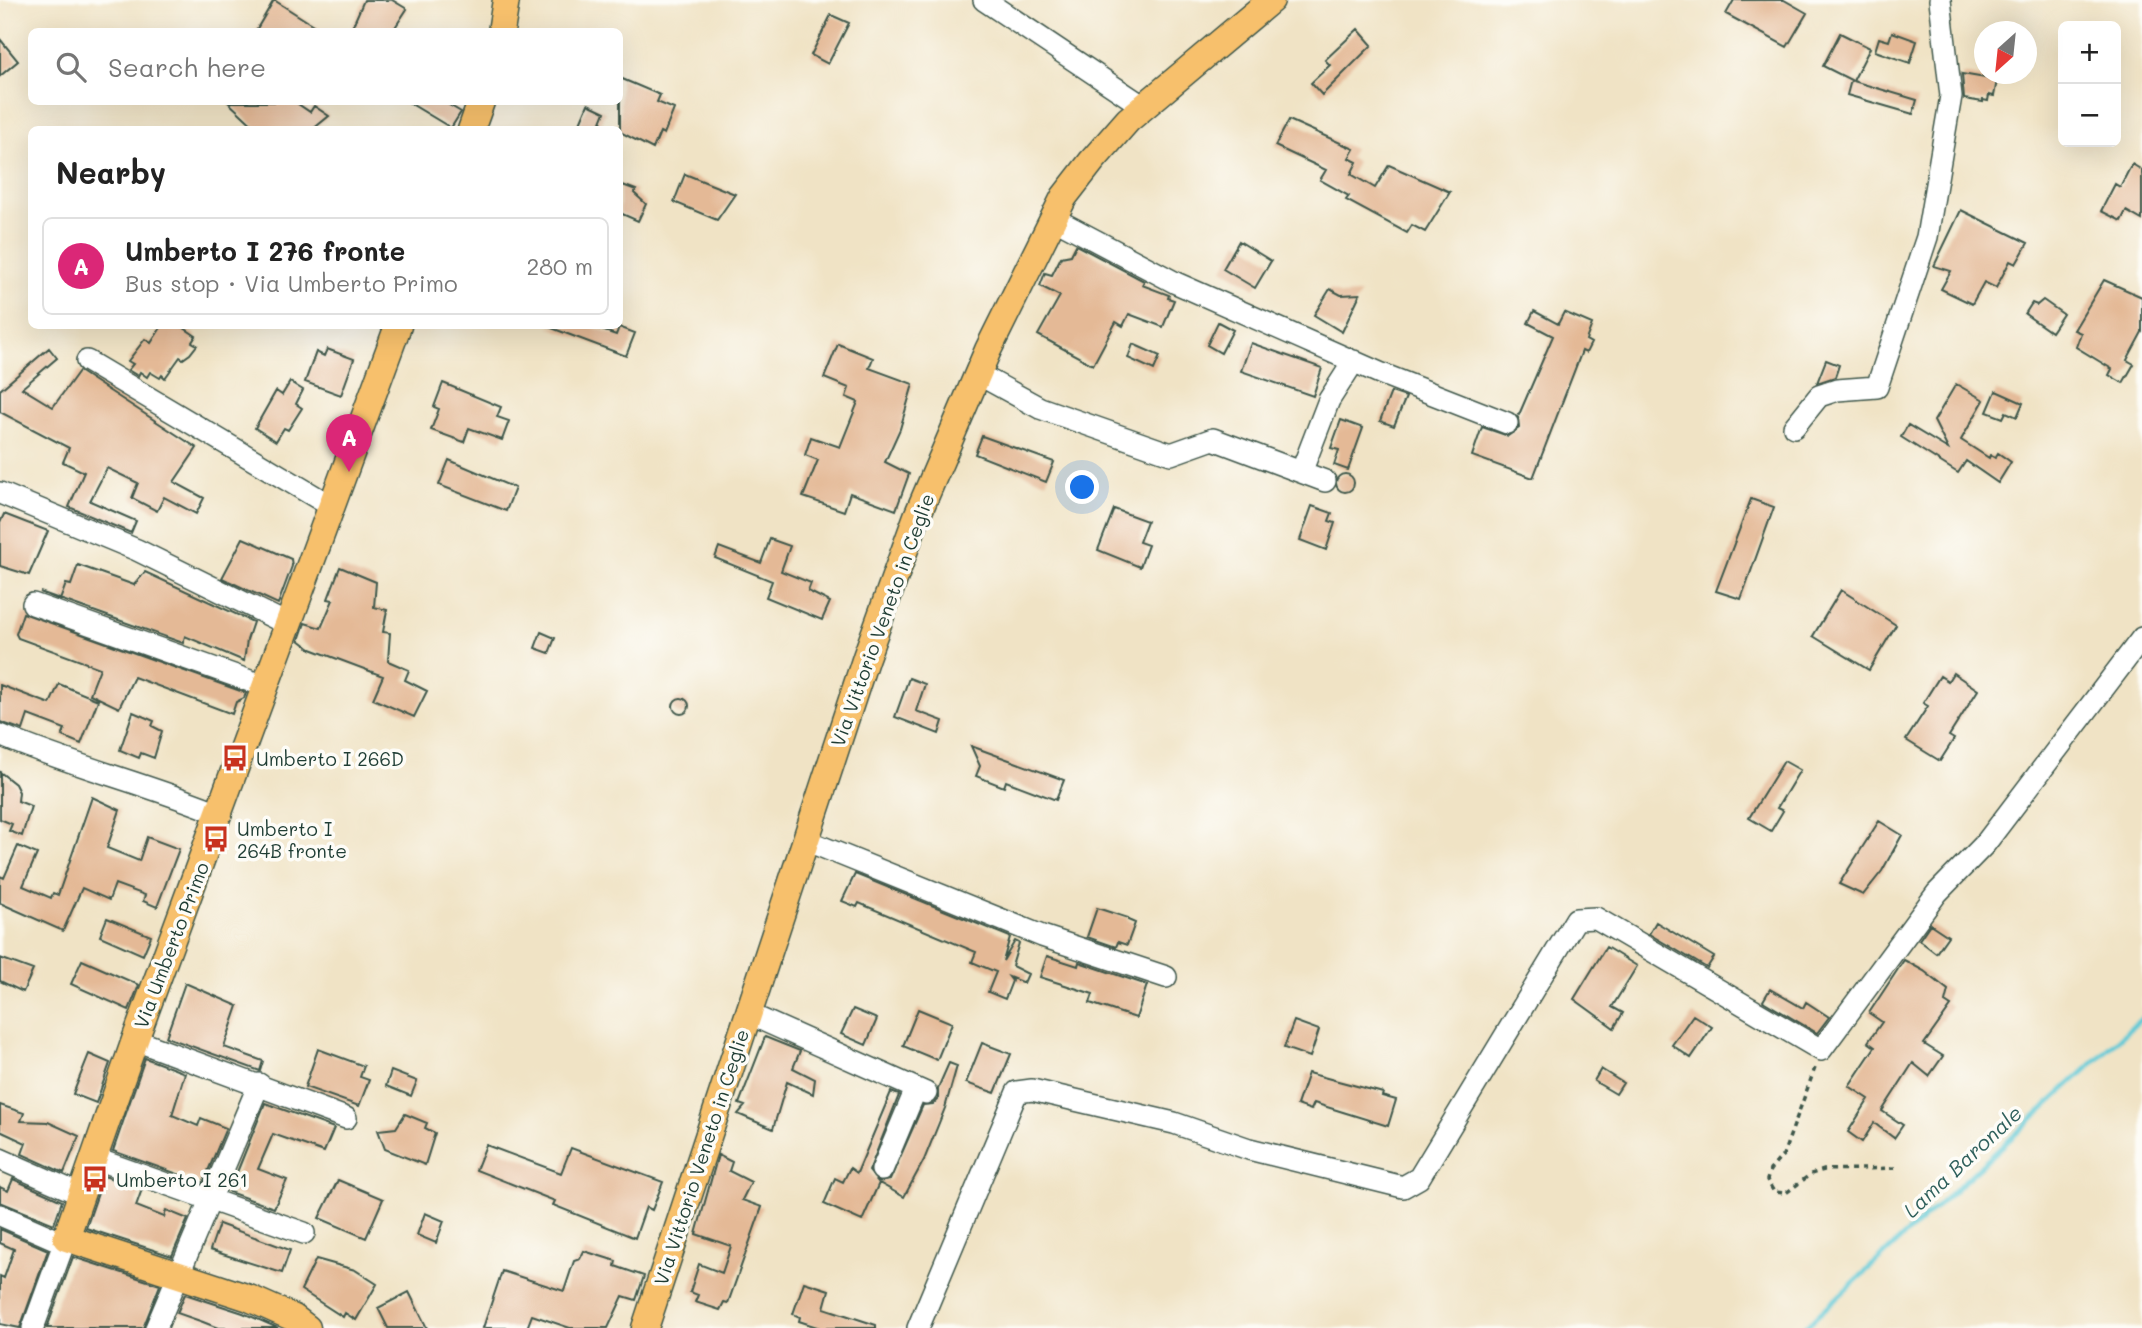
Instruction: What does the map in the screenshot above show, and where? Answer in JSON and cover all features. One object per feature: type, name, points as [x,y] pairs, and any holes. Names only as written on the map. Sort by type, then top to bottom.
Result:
[{"type":"main road","points":[[502,28],[506,0]]},
{"type":"main road","name":"Via Vittorio Veneto in Ceglie","points":[[645,1328],[747,1013],[917,516],[978,374],[1053,218],[1091,161],[1144,107],[1271,0]]},
{"type":"main road","points":[[472,126],[480,105]]},
{"type":"main road","name":"Via Umberto Primo","points":[[65,1241],[96,1159],[135,1040],[221,814],[264,686],[397,329]]},
{"type":"main road","points":[[65,1241],[249,1298],[294,1318],[307,1328]]},
{"type":"street","points":[[984,0],[1144,107]]},
{"type":"street","points":[[1794,427],[1819,396],[1837,390],[1877,387],[1927,237],[1951,96],[1940,0]]},
{"type":"street","points":[[1053,218],[1176,283],[1354,361],[1507,423]]},
{"type":"street","points":[[87,360],[331,506]]},
{"type":"street","points":[[1302,470],[1329,400],[1354,361]]},
{"type":"street","points":[[978,374],[1040,408],[1171,454],[1213,439],[1302,470],[1325,481]]},
{"type":"street","points":[[0,493],[137,550],[287,624]]},
{"type":"street","points":[[33,604],[264,686]]},
{"type":"street","points":[[918,1328],[1017,1092],[1032,1090],[1174,1124],[1249,1149],[1403,1187],[1419,1178],[1576,919],[1596,918],[1821,1050],[1937,893],[1985,844],[2142,638]]},
{"type":"street","points":[[0,735],[28,747],[167,791],[221,814]]},
{"type":"street","points":[[805,840],[1042,936],[1166,977]]},
{"type":"street","points":[[747,1013],[921,1091],[882,1170]]},
{"type":"street","points":[[135,1040],[346,1118]]},
{"type":"street","points":[[156,1328],[259,1084]]},
{"type":"street","points":[[0,1159],[82,1195]]},
{"type":"street","points":[[96,1159],[304,1233]]},
{"type":"street","points":[[0,1215],[65,1241]]},
{"type":"street","name":"Via Umberto Primo","points":[[33,1328],[65,1241]]},
{"type":"path","points":[[1821,1050],[1783,1155],[1770,1170],[1767,1181],[1774,1192],[1786,1193],[1811,1174],[1824,1170],[1897,1168]]},
{"type":"building","points":[[274,0],[318,28],[257,28]]},
{"type":"building","points":[[364,0],[392,0],[407,9],[395,28],[352,28]]},
{"type":"building","points":[[1734,0],[1784,0],[1807,13],[1787,47],[1726,14]]},
{"type":"building","points":[[831,15],[849,23],[828,64],[811,55]]},
{"type":"building","points":[[1358,29],[1372,45],[1322,95],[1311,83],[1330,65],[1325,60]]},
{"type":"building","points":[[1892,32],[1917,41],[1910,63],[1875,51],[1879,38],[1889,41]]},
{"type":"building","points":[[1840,33],[1870,48],[1853,81],[1917,100],[1913,114],[1847,95],[1851,80],[1823,66]]},
{"type":"building","points":[[0,39],[18,61],[0,76]]},
{"type":"building","points":[[1962,74],[1974,76],[1974,84],[1996,84],[1994,96],[1989,95],[1988,101],[1964,99]]},
{"type":"building","points":[[623,79],[660,95],[657,102],[674,109],[664,134],[660,132],[653,149],[623,134],[623,126],[620,126]]},
{"type":"building","points":[[231,105],[300,105],[310,112],[314,106],[329,116],[317,126],[254,126]]},
{"type":"building","points":[[413,105],[449,105],[461,112],[452,126],[448,126]]},
{"type":"building","points":[[588,105],[605,112],[600,126],[579,126]]},
{"type":"building","points":[[1289,120],[1354,149],[1349,158],[1357,162],[1351,174],[1375,188],[1389,165],[1450,192],[1425,232],[1412,225],[1407,233],[1346,200],[1349,196],[1320,180],[1326,170],[1275,146]]},
{"type":"building","points":[[2132,164],[2142,170],[2142,220],[2126,211],[2121,221],[2101,211],[2115,184],[2120,187]]},
{"type":"building","points":[[685,174],[735,194],[717,220],[674,202]]},
{"type":"building","points":[[623,185],[636,190],[634,193],[646,204],[638,221],[623,214]]},
{"type":"building","points":[[1961,210],[2028,243],[2016,264],[2010,261],[1996,288],[1984,282],[1972,304],[1941,289],[1951,271],[1934,266]]},
{"type":"building","points":[[1239,241],[1271,261],[1255,288],[1223,269]]},
{"type":"building","points":[[1076,245],[1144,281],[1142,285],[1169,295],[1168,298],[1174,300],[1163,327],[1129,314],[1123,326],[1116,322],[1093,365],[1038,335],[1060,296],[1040,286],[1045,273],[1052,275],[1061,257],[1071,255]]},
{"type":"building","points":[[2104,280],[2142,297],[2142,332],[2127,360],[2134,364],[2123,383],[2109,375],[2112,369],[2076,347],[2081,333],[2074,330]]},
{"type":"building","points":[[1330,289],[1341,295],[1360,294],[1342,332],[1314,315]]},
{"type":"building","points":[[2043,300],[2063,314],[2051,332],[2025,314],[2032,303],[2037,305]]},
{"type":"building","points":[[1534,311],[1558,324],[1564,312],[1592,324],[1586,340],[1591,343],[1586,353],[1582,351],[1533,478],[1472,456],[1482,427],[1508,436],[1519,428],[1518,417],[1553,336],[1528,323]]},
{"type":"building","points":[[1218,322],[1233,330],[1221,353],[1207,345]]},
{"type":"building","points":[[623,328],[635,333],[626,356],[554,329],[599,329],[616,335],[618,329]]},
{"type":"building","points":[[160,329],[186,329],[196,336],[192,342],[197,345],[183,359],[180,357],[165,378],[150,372],[147,377],[140,372],[138,376],[128,370],[133,364],[128,361],[145,339],[151,343]]},
{"type":"building","points":[[1251,343],[1322,368],[1313,396],[1241,371]]},
{"type":"building","points":[[838,344],[873,358],[869,368],[913,384],[900,429],[885,462],[909,474],[896,510],[850,493],[844,511],[803,497],[818,460],[805,455],[811,437],[840,447],[858,402],[846,397],[849,388],[824,378]]},
{"type":"building","points":[[1133,344],[1160,356],[1154,370],[1128,358]]},
{"type":"building","points":[[49,348],[57,358],[22,388],[53,407],[79,371],[197,448],[174,482],[204,498],[196,514],[164,497],[157,511],[132,498],[138,483],[107,468],[90,501],[136,521],[131,533],[69,507],[84,472],[63,462],[69,448],[0,412],[0,390]]},
{"type":"building","points":[[327,349],[354,359],[341,395],[305,382],[316,352],[324,356]]},
{"type":"building","points":[[1826,360],[1839,365],[1835,377],[1817,383]]},
{"type":"building","points":[[290,382],[303,390],[296,404],[302,408],[288,430],[284,428],[276,441],[255,428],[276,391],[282,395]]},
{"type":"building","points":[[443,383],[501,407],[497,417],[509,421],[502,440],[469,428],[464,442],[431,430],[439,409],[434,407]]},
{"type":"building","points":[[1956,384],[1984,400],[1961,440],[1989,458],[1990,455],[1995,458],[1998,453],[2011,462],[1998,483],[1966,461],[1958,473],[1901,437],[1908,425],[1948,449],[1934,421]]},
{"type":"building","points":[[1996,391],[2023,403],[2017,417],[2006,412],[2003,418],[1987,412]]},
{"type":"building","points":[[1391,392],[1406,397],[1394,426],[1380,421]]},
{"type":"building","points":[[1341,420],[1363,428],[1348,470],[1334,465],[1339,450],[1331,448]]},
{"type":"building","points":[[982,436],[1054,462],[1046,482],[975,454]]},
{"type":"building","points":[[449,460],[515,488],[506,511],[439,485]]},
{"type":"building","points":[[1345,474],[1351,477],[1354,483],[1351,489],[1345,492],[1339,489],[1336,483],[1339,477]]},
{"type":"building","points":[[1751,499],[1774,507],[1741,599],[1716,591]]},
{"type":"building","points":[[1312,506],[1332,513],[1329,521],[1335,523],[1326,550],[1300,540]]},
{"type":"building","points":[[1114,509],[1147,521],[1139,542],[1148,545],[1140,567],[1098,550]]},
{"type":"building","points":[[4,514],[48,531],[29,575],[0,566],[0,523]]},
{"type":"building","points":[[243,538],[291,559],[292,566],[278,604],[222,578]]},
{"type":"building","points":[[770,539],[790,546],[781,571],[811,583],[808,591],[830,602],[822,620],[766,597],[772,581],[715,558],[719,547],[761,563]]},
{"type":"building","points":[[78,565],[134,585],[145,572],[253,622],[244,661],[185,636],[183,643],[60,599],[66,584],[71,585]]},
{"type":"building","points":[[340,567],[376,582],[374,607],[387,610],[383,632],[390,633],[388,661],[409,670],[405,680],[427,691],[414,717],[373,699],[383,676],[311,649],[299,640],[305,623],[321,628],[333,600],[328,599]]},
{"type":"building","points":[[1841,590],[1896,625],[1869,670],[1813,636]]},
{"type":"building","points":[[23,613],[246,693],[244,698],[236,702],[232,714],[134,677],[119,708],[90,694],[100,668],[18,638],[16,634]]},
{"type":"building","points":[[541,632],[555,638],[549,653],[535,648]]},
{"type":"building","points":[[1953,673],[1978,690],[1949,736],[1954,739],[1940,761],[1906,740],[1928,706],[1923,703],[1940,676],[1948,681]]},
{"type":"building","points":[[909,678],[925,684],[916,711],[943,721],[939,734],[895,717]]},
{"type":"building","points":[[59,684],[98,700],[81,744],[62,736],[65,729],[28,715],[23,730],[0,722],[0,685],[50,704]]},
{"type":"building","points":[[681,698],[689,706],[681,714],[673,706]]},
{"type":"building","points":[[133,712],[154,721],[152,726],[162,731],[154,758],[141,753],[139,758],[120,750]]},
{"type":"building","points":[[971,746],[1064,780],[1056,800],[1006,781],[1004,787],[976,776],[980,766]]},
{"type":"building","points":[[1784,761],[1800,770],[1777,808],[1783,811],[1771,831],[1749,818]]},
{"type":"building","points":[[0,772],[15,784],[19,792],[18,801],[31,806],[22,836],[9,831],[12,824],[0,819]]},
{"type":"building","points":[[92,797],[120,810],[107,848],[139,861],[147,837],[179,849],[157,907],[143,901],[145,895],[115,884],[109,900],[82,888],[63,931],[0,903],[0,876],[4,878],[18,846],[37,854],[23,886],[51,898],[53,893],[58,895]]},
{"type":"building","points":[[1879,821],[1902,835],[1882,871],[1863,895],[1839,884]]},
{"type":"building","points":[[855,874],[1010,937],[1003,961],[1015,941],[1019,943],[1012,966],[1028,974],[1024,983],[1009,977],[1012,981],[1005,999],[988,992],[996,972],[972,962],[976,952],[859,903],[857,907],[842,901]]},
{"type":"building","points":[[1097,908],[1135,923],[1127,945],[1118,942],[1116,947],[1087,937]]},
{"type":"building","points":[[107,918],[151,936],[143,955],[100,936]]},
{"type":"building","points":[[1656,922],[1714,957],[1707,968],[1649,934]]},
{"type":"building","points":[[1930,924],[1948,936],[1936,953],[1919,940]]},
{"type":"building","points":[[1606,947],[1637,966],[1612,1007],[1623,1013],[1614,1028],[1574,999]]},
{"type":"building","points":[[1047,956],[1078,966],[1079,962],[1147,985],[1136,1018],[1090,1003],[1093,994],[1040,977]]},
{"type":"building","points":[[0,958],[33,970],[23,992],[0,981]]},
{"type":"building","points":[[82,960],[139,985],[129,1010],[71,984]]},
{"type":"building","points":[[1904,960],[1924,971],[1948,990],[1945,1002],[1951,1006],[1924,1044],[1943,1056],[1929,1076],[1913,1063],[1882,1111],[1903,1125],[1894,1138],[1874,1123],[1862,1142],[1848,1132],[1869,1099],[1849,1086],[1875,1047],[1868,1042],[1882,1022],[1869,1013]]},
{"type":"building","points":[[185,983],[238,1006],[224,1047],[263,1061],[260,1071],[166,1037]]},
{"type":"building","points":[[1770,989],[1803,1008],[1806,1002],[1829,1017],[1817,1033],[1763,1001]]},
{"type":"building","points":[[853,1009],[877,1019],[866,1045],[841,1034]]},
{"type":"building","points":[[918,1009],[952,1023],[937,1060],[903,1046]]},
{"type":"building","points":[[1693,1015],[1712,1027],[1691,1058],[1672,1045]]},
{"type":"building","points":[[1294,1021],[1319,1030],[1310,1057],[1284,1048]]},
{"type":"building","points":[[765,1037],[800,1051],[793,1068],[815,1079],[813,1094],[787,1082],[773,1129],[738,1114],[745,1106],[739,1104]]},
{"type":"building","points":[[982,1043],[1011,1054],[995,1093],[966,1083]]},
{"type":"building","points":[[318,1049],[364,1066],[360,1077],[369,1080],[359,1106],[305,1087]]},
{"type":"building","points":[[89,1054],[110,1063],[96,1103],[73,1094]]},
{"type":"building","points":[[145,1058],[185,1073],[172,1115],[198,1126],[201,1118],[226,1128],[203,1183],[113,1151]]},
{"type":"building","points":[[949,1063],[957,1066],[945,1108],[924,1160],[904,1197],[879,1183],[862,1221],[824,1204],[835,1178],[843,1182],[850,1168],[857,1173],[891,1092],[899,1095],[869,1171],[878,1182],[890,1180],[923,1105],[933,1104],[938,1099],[938,1088]]},
{"type":"building","points":[[1601,1069],[1623,1083],[1616,1094],[1594,1081]]},
{"type":"building","points":[[391,1071],[417,1081],[411,1096],[386,1086]]},
{"type":"building","points":[[1308,1073],[1383,1093],[1382,1096],[1396,1100],[1388,1126],[1314,1103],[1311,1110],[1297,1105]]},
{"type":"building","points":[[265,1103],[334,1128],[324,1152],[273,1134],[258,1169],[287,1180],[274,1208],[229,1192]]},
{"type":"building","points":[[0,1105],[24,1113],[21,1121],[48,1122],[79,1136],[64,1173],[22,1154],[26,1143],[0,1131]]},
{"type":"building","points":[[405,1114],[427,1123],[425,1128],[435,1133],[425,1165],[385,1149],[378,1130],[396,1128]]},
{"type":"building","points":[[486,1145],[561,1173],[571,1148],[663,1182],[652,1210],[646,1207],[635,1238],[553,1205],[555,1201],[476,1170]]},
{"type":"building","points":[[718,1155],[732,1162],[729,1171],[751,1182],[742,1200],[762,1207],[728,1303],[724,1302],[720,1310],[695,1302],[698,1295],[690,1292],[699,1264],[722,1273],[731,1246],[696,1234]]},
{"type":"building","points":[[104,1176],[142,1189],[136,1206],[164,1217],[166,1210],[188,1219],[172,1256],[86,1228]]},
{"type":"building","points":[[13,1179],[62,1201],[54,1224],[0,1202],[0,1187],[8,1191]]},
{"type":"building","points":[[338,1180],[383,1199],[366,1238],[319,1218]]},
{"type":"building","points":[[425,1213],[444,1221],[436,1243],[417,1235]]},
{"type":"building","points":[[219,1224],[290,1250],[282,1273],[210,1250]]},
{"type":"building","points":[[0,1229],[48,1250],[20,1328],[0,1324],[0,1276],[4,1278],[14,1249],[0,1243]]},
{"type":"building","points":[[584,1251],[616,1261],[615,1266],[644,1276],[636,1300],[623,1296],[608,1328],[570,1328],[532,1315],[527,1328],[483,1328],[502,1271],[564,1291],[574,1261],[580,1259]]},
{"type":"building","points":[[73,1257],[160,1285],[143,1328],[47,1328]]},
{"type":"building","points":[[316,1259],[355,1270],[377,1284],[356,1320],[345,1313],[343,1317],[301,1290]]},
{"type":"building","points":[[804,1282],[829,1290],[824,1308],[876,1325],[876,1328],[820,1328],[799,1321],[800,1317],[793,1314]]},
{"type":"building","points":[[409,1292],[427,1328],[388,1328],[378,1308]]},
{"type":"building","points":[[185,1294],[278,1328],[218,1328],[177,1313]]},
{"type":"waterway","name":"Lama Baronale","points":[[1804,1328],[2142,1018]]},
{"type":"place","name":"Umberto I 276 fronte","points":[[349,472]]},
{"type":"place","name":"Umberto I 266D","points":[[235,758]]},
{"type":"place","name":"Umberto I 264B fronte","points":[[216,839]]},
{"type":"place","name":"Umberto I 261","points":[[95,1179]]}]
